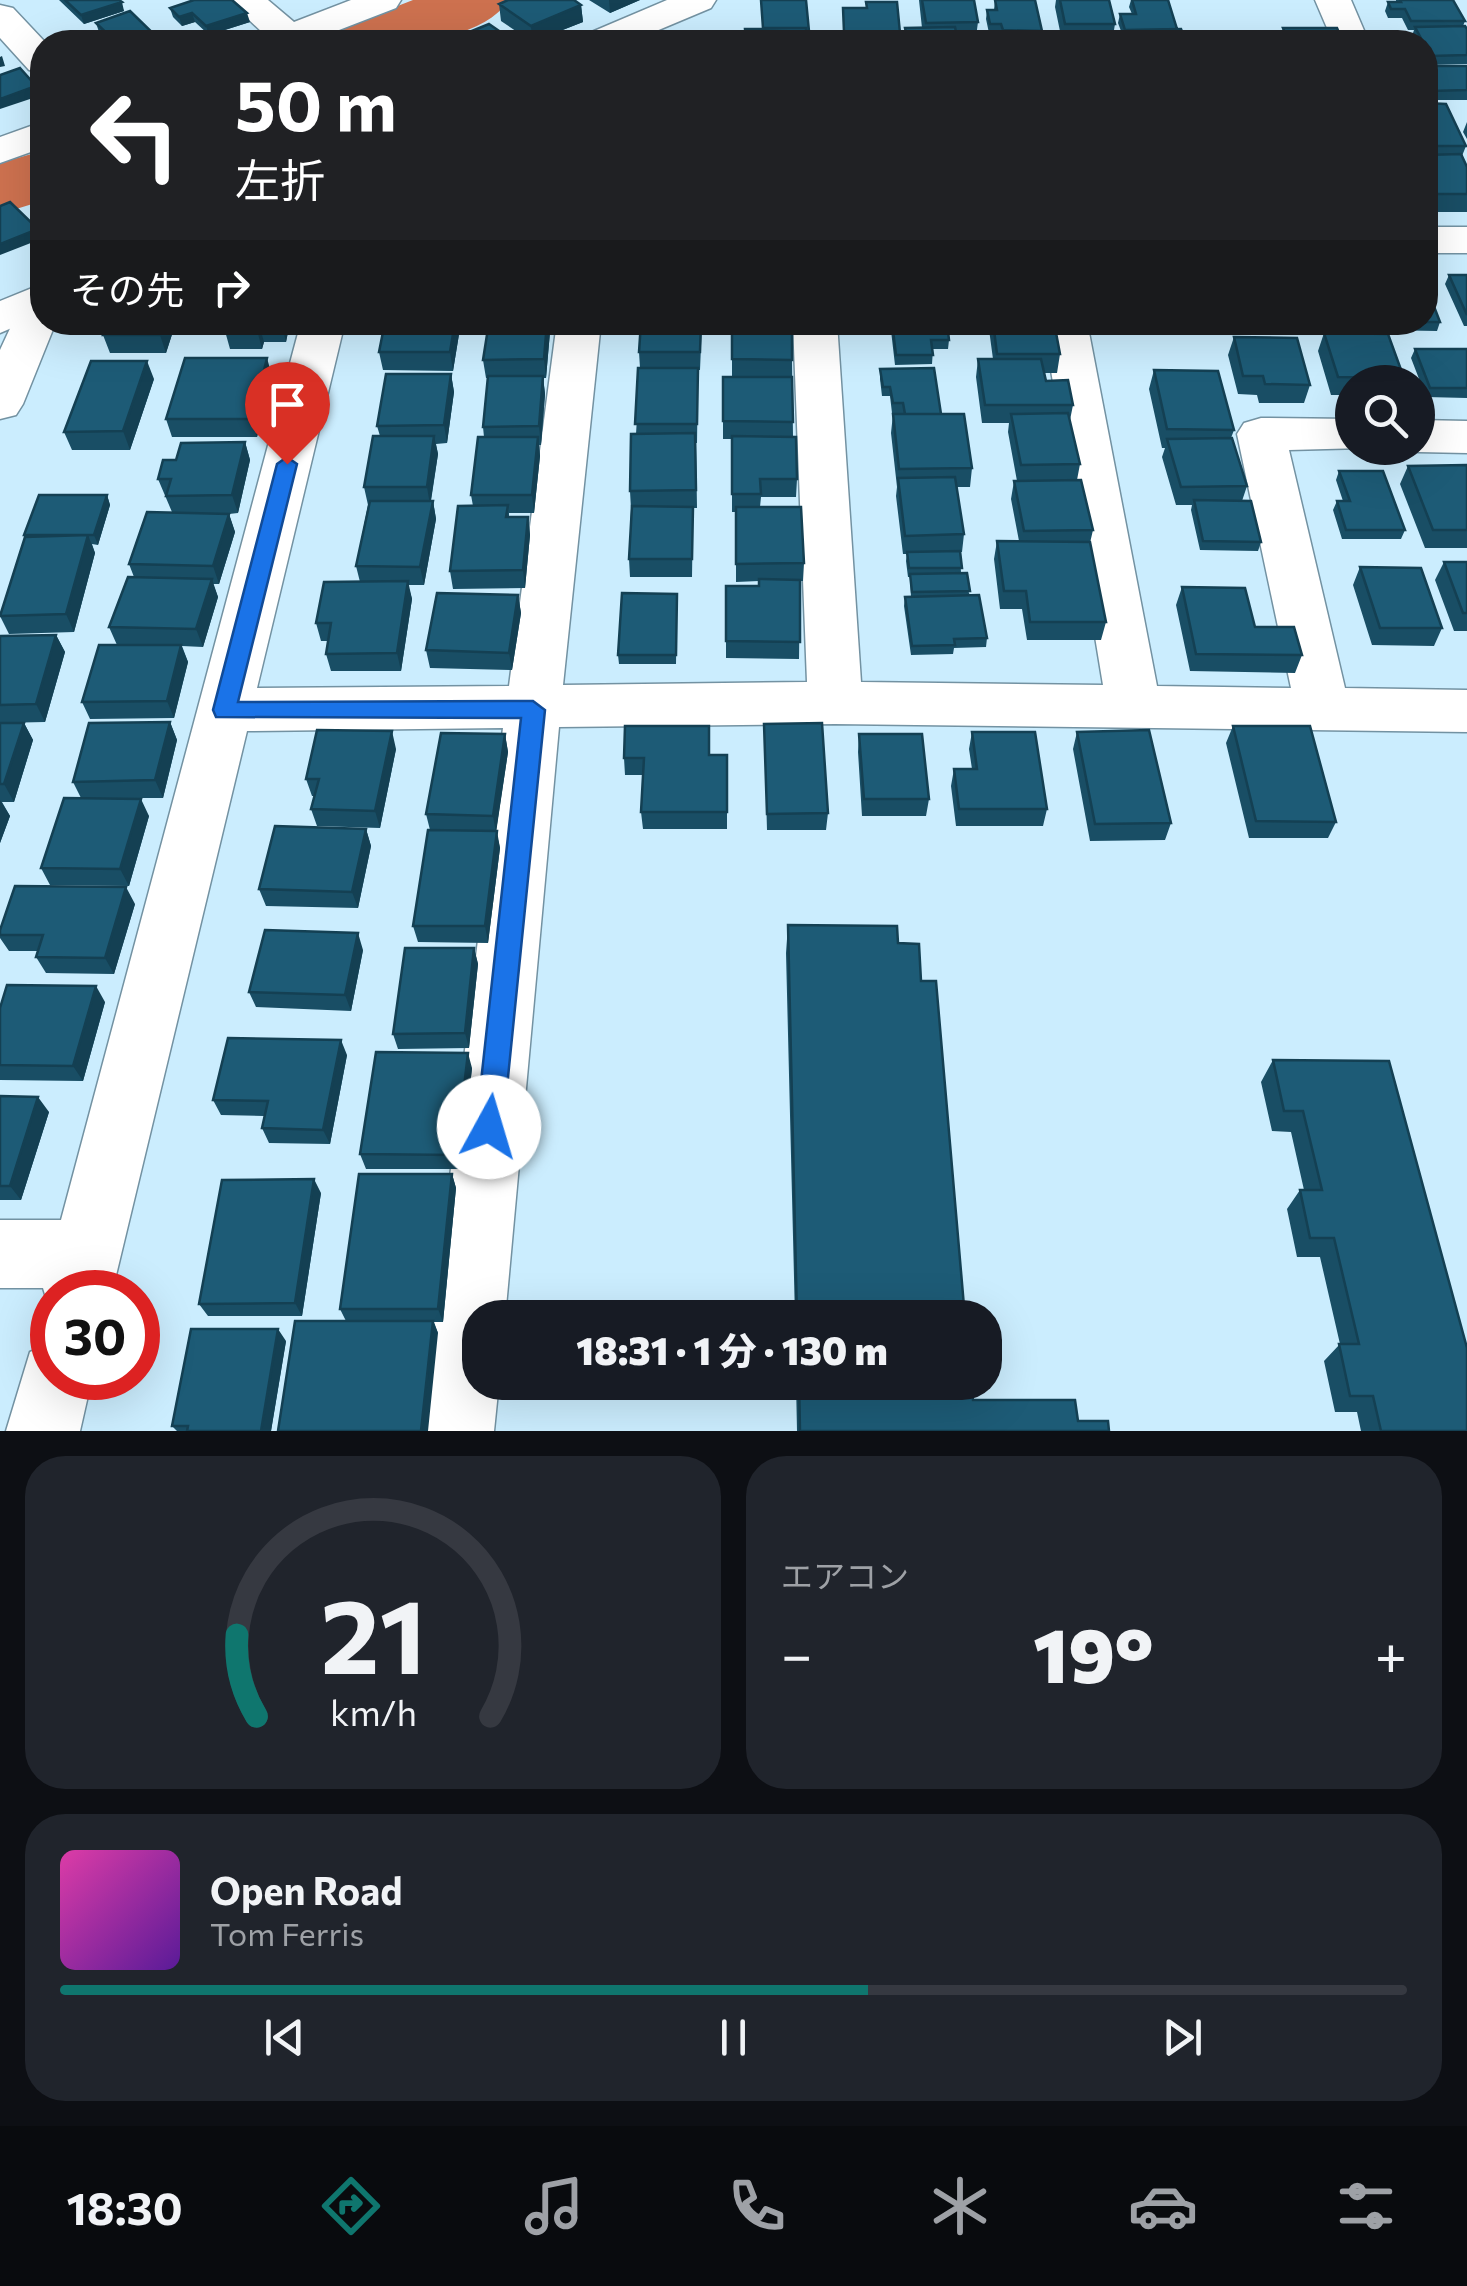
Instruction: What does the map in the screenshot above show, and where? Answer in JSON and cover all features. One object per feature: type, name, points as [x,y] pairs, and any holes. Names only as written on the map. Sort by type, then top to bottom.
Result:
[{"type":"street","points":[[246,0],[273,30]]},
{"type":"street","points":[[307,30],[383,0]]},
{"type":"street","points":[[628,30],[698,0]]},
{"type":"street","points":[[1333,0],[1347,30]]},
{"type":"street","points":[[0,16],[30,49]]},
{"type":"street","points":[[0,150],[30,139]]},
{"type":"street","points":[[1438,240],[1467,240]]},
{"type":"street","points":[[0,319],[30,306]]},
{"type":"street","points":[[0,404],[30,330]]},
{"type":"street","points":[[83,1270],[320,335]]},
{"type":"street","points":[[457,1431],[533,710],[577,335]]},
{"type":"street","points":[[815,335],[834,703]]},
{"type":"street","points":[[1067,335],[1134,706]]},
{"type":"street","points":[[1323,710],[1260,434],[1335,435]]},
{"type":"street","points":[[1435,436],[1467,437]]},
{"type":"street","points":[[224,710],[533,710],[834,703],[1467,711]]},
{"type":"street","points":[[0,1254],[69,1270]]},
{"type":"street","points":[[42,1431],[50,1400]]},
{"type":"building","points":[[65,0],[119,0],[122,2],[81,15]]},
{"type":"building","points":[[194,0],[232,0],[247,13],[206,26],[192,13],[179,17],[170,8]]},
{"type":"building","points":[[508,0],[574,0],[581,5],[531,26],[499,4]]},
{"type":"building","points":[[761,0],[806,0],[809,30],[763,28]]},
{"type":"building","points":[[922,0],[974,0],[978,22],[926,23]]},
{"type":"building","points":[[995,0],[1035,0],[1042,30],[1003,30],[1001,24],[990,24],[987,10],[997,10]]},
{"type":"building","points":[[1060,0],[1109,0],[1115,24],[1065,24]]},
{"type":"building","points":[[1132,0],[1168,0],[1177,29],[1125,30],[1120,14],[1136,14]]},
{"type":"building","points":[[1453,0],[1465,21],[1411,21],[1405,9],[1391,9],[1388,2]]},
{"type":"building","points":[[866,2],[897,2],[900,30],[844,30],[843,8],[867,8]]},
{"type":"building","points":[[130,11],[150,30],[103,30],[96,23]]},
{"type":"building","points":[[489,24],[498,30],[474,30]]},
{"type":"building","points":[[1465,26],[1467,55],[1438,56],[1438,30],[1415,27]]},
{"type":"building","points":[[955,27],[956,30],[905,30]]},
{"type":"building","points":[[806,28],[806,30],[745,30]]},
{"type":"building","points":[[1283,28],[1338,30],[1284,30]]},
{"type":"building","points":[[1438,66],[1467,66],[1467,90],[1438,91]]},
{"type":"building","points":[[20,68],[30,79],[30,88],[0,99],[0,75]]},
{"type":"building","points":[[1438,104],[1446,104],[1466,146],[1438,146]]},
{"type":"building","points":[[1461,154],[1467,167],[1467,194],[1438,194],[1438,155]]},
{"type":"building","points":[[10,202],[30,221],[30,232],[0,244],[0,206]]},
{"type":"building","points":[[1449,275],[1467,275],[1467,315]]},
{"type":"building","points":[[382,335],[453,335],[450,352],[379,352]]},
{"type":"building","points":[[487,335],[546,335],[544,359],[483,360]]},
{"type":"building","points":[[640,335],[701,335],[700,352],[639,352]]},
{"type":"building","points":[[732,335],[792,335],[792,360],[732,359]]},
{"type":"building","points":[[894,335],[948,335],[949,340],[931,340],[933,355],[896,355]]},
{"type":"building","points":[[995,335],[1056,335],[1060,354],[997,354]]},
{"type":"building","points":[[1325,335],[1388,335],[1399,365],[1335,368]]},
{"type":"building","points":[[1234,337],[1297,338],[1310,385],[1265,384],[1263,376],[1243,376]]},
{"type":"building","points":[[1415,349],[1467,349],[1467,388],[1435,388],[1435,365],[1421,365]]},
{"type":"building","points":[[185,358],[267,358],[252,419],[166,419]]},
{"type":"building","points":[[978,359],[1041,359],[1046,381],[1068,380],[1073,405],[985,405]]},
{"type":"building","points":[[91,361],[147,361],[123,431],[64,432]]},
{"type":"building","points":[[638,368],[698,368],[697,424],[635,424]]},
{"type":"building","points":[[934,368],[941,414],[905,414],[903,403],[893,403],[890,387],[883,387],[880,369]]},
{"type":"building","points":[[1154,370],[1218,371],[1234,430],[1167,429]]},
{"type":"building","points":[[386,374],[451,374],[444,425],[377,426]]},
{"type":"building","points":[[488,376],[543,376],[539,426],[483,427]]},
{"type":"building","points":[[723,377],[792,377],[793,422],[723,421]]},
{"type":"building","points":[[1068,413],[1080,464],[1021,465],[1011,414]]},
{"type":"building","points":[[893,414],[964,414],[972,468],[899,469]]},
{"type":"building","points":[[695,433],[696,490],[630,491],[631,434]]},
{"type":"building","points":[[373,436],[434,436],[427,487],[364,487]]},
{"type":"building","points":[[732,436],[796,437],[797,479],[760,479],[761,494],[732,494]]},
{"type":"building","points":[[478,437],[538,437],[532,495],[471,495]]},
{"type":"building","points":[[1232,438],[1247,486],[1181,487],[1167,439]]},
{"type":"building","points":[[245,442],[232,495],[166,496],[171,479],[158,479],[163,460],[176,460],[181,443]]},
{"type":"building","points":[[1467,465],[1467,530],[1433,530],[1408,466]]},
{"type":"building","points":[[1339,471],[1383,471],[1405,530],[1346,530],[1337,501],[1350,501]]},
{"type":"building","points":[[955,477],[964,534],[905,536],[898,478]]},
{"type":"building","points":[[1081,480],[1093,530],[1024,531],[1014,481]]},
{"type":"building","points":[[39,495],[107,495],[94,535],[24,535]]},
{"type":"building","points":[[1194,500],[1251,501],[1261,542],[1203,541]]},
{"type":"building","points":[[370,501],[433,501],[420,567],[356,566]]},
{"type":"building","points":[[508,505],[506,517],[528,517],[523,570],[450,571],[458,506]]},
{"type":"building","points":[[632,506],[693,507],[692,559],[629,559]]},
{"type":"building","points":[[736,507],[801,507],[804,563],[736,564]]},
{"type":"building","points":[[147,512],[229,514],[213,566],[129,564]]},
{"type":"building","points":[[88,535],[66,614],[0,616],[25,537]]},
{"type":"building","points":[[997,541],[1090,542],[1106,622],[1030,622],[1026,591],[1004,591]]},
{"type":"building","points":[[960,551],[962,568],[909,568],[907,552]]},
{"type":"building","points":[[1444,562],[1467,562],[1467,613],[1463,613]]},
{"type":"building","points":[[1360,567],[1421,568],[1442,628],[1380,628]]},
{"type":"building","points":[[967,573],[970,591],[912,592],[910,574]]},
{"type":"building","points":[[128,577],[212,579],[196,629],[109,627]]},
{"type":"building","points":[[759,579],[800,580],[800,642],[726,641],[726,586],[759,586]]},
{"type":"building","points":[[408,581],[397,653],[326,654],[331,623],[316,623],[324,582]]},
{"type":"building","points":[[1182,587],[1245,588],[1255,627],[1294,627],[1302,655],[1196,654]]},
{"type":"building","points":[[437,593],[518,595],[509,653],[426,650]]},
{"type":"building","points":[[622,593],[677,594],[676,655],[618,655]]},
{"type":"building","points":[[979,595],[987,638],[954,639],[955,645],[912,646],[905,597]]},
{"type":"building","points":[[56,635],[36,704],[0,705],[0,636]]},
{"type":"building","points":[[99,645],[181,645],[167,701],[82,702]]},
{"type":"building","points":[[170,722],[155,780],[73,782],[89,723]]},
{"type":"building","points":[[0,723],[24,723],[4,784],[0,784]]},
{"type":"building","points":[[822,723],[828,813],[767,814],[764,724]]},
{"type":"building","points":[[625,726],[709,726],[709,755],[727,755],[727,812],[641,812],[644,758],[624,758]]},
{"type":"building","points":[[1233,726],[1310,726],[1336,822],[1256,821]]},
{"type":"building","points":[[317,730],[392,731],[375,811],[311,809],[319,779],[306,779]]},
{"type":"building","points":[[1149,730],[1171,823],[1095,824],[1077,732]]},
{"type":"building","points":[[972,732],[1035,732],[1047,809],[959,809],[954,769],[977,769]]},
{"type":"building","points":[[441,733],[505,734],[493,816],[426,814]]},
{"type":"building","points":[[859,734],[922,734],[929,799],[864,799]]},
{"type":"building","points":[[64,798],[141,799],[120,869],[41,868]]},
{"type":"building","points":[[275,826],[366,829],[352,892],[259,889]]},
{"type":"building","points":[[428,830],[497,831],[485,926],[413,926]]},
{"type":"building","points":[[15,886],[126,887],[105,958],[36,957],[43,935],[0,935]]},
{"type":"building","points":[[788,925],[897,926],[898,943],[919,944],[921,981],[936,981],[963,1300],[797,1300]]},
{"type":"building","points":[[265,930],[358,933],[345,995],[249,992]]},
{"type":"building","points":[[405,948],[474,948],[465,1033],[393,1034]]},
{"type":"building","points":[[7,985],[96,986],[73,1066],[0,1065],[0,1008]]},
{"type":"building","points":[[228,1038],[341,1040],[323,1130],[262,1128],[268,1101],[213,1100]]},
{"type":"building","points":[[376,1052],[468,1053],[456,1155],[360,1154]]},
{"type":"building","points":[[1273,1060],[1389,1061],[1467,1348],[1467,1431],[1381,1431],[1373,1396],[1350,1396],[1339,1344],[1359,1344],[1334,1238],[1310,1238],[1300,1190],[1322,1190],[1303,1111],[1284,1111]]},
{"type":"building","points":[[0,1096],[38,1097],[10,1186],[0,1186]]},
{"type":"building","points":[[359,1174],[452,1174],[438,1309],[340,1309]]},
{"type":"building","points":[[314,1179],[295,1303],[199,1304],[222,1180]]},
{"type":"building","points":[[295,1321],[433,1321],[421,1431],[278,1431]]},
{"type":"building","points":[[191,1329],[278,1329],[261,1431],[187,1431],[188,1426],[172,1426]]},
{"type":"building","points":[[799,1400],[1075,1400],[1078,1421],[1108,1421],[1109,1431],[800,1431]]},
{"type":"waterway","points":[[399,30],[475,0]]},
{"type":"waterway","points":[[0,191],[30,179]]},
{"type":"route","points":[[287,464],[224,710],[533,710],[489,1127]]}]
